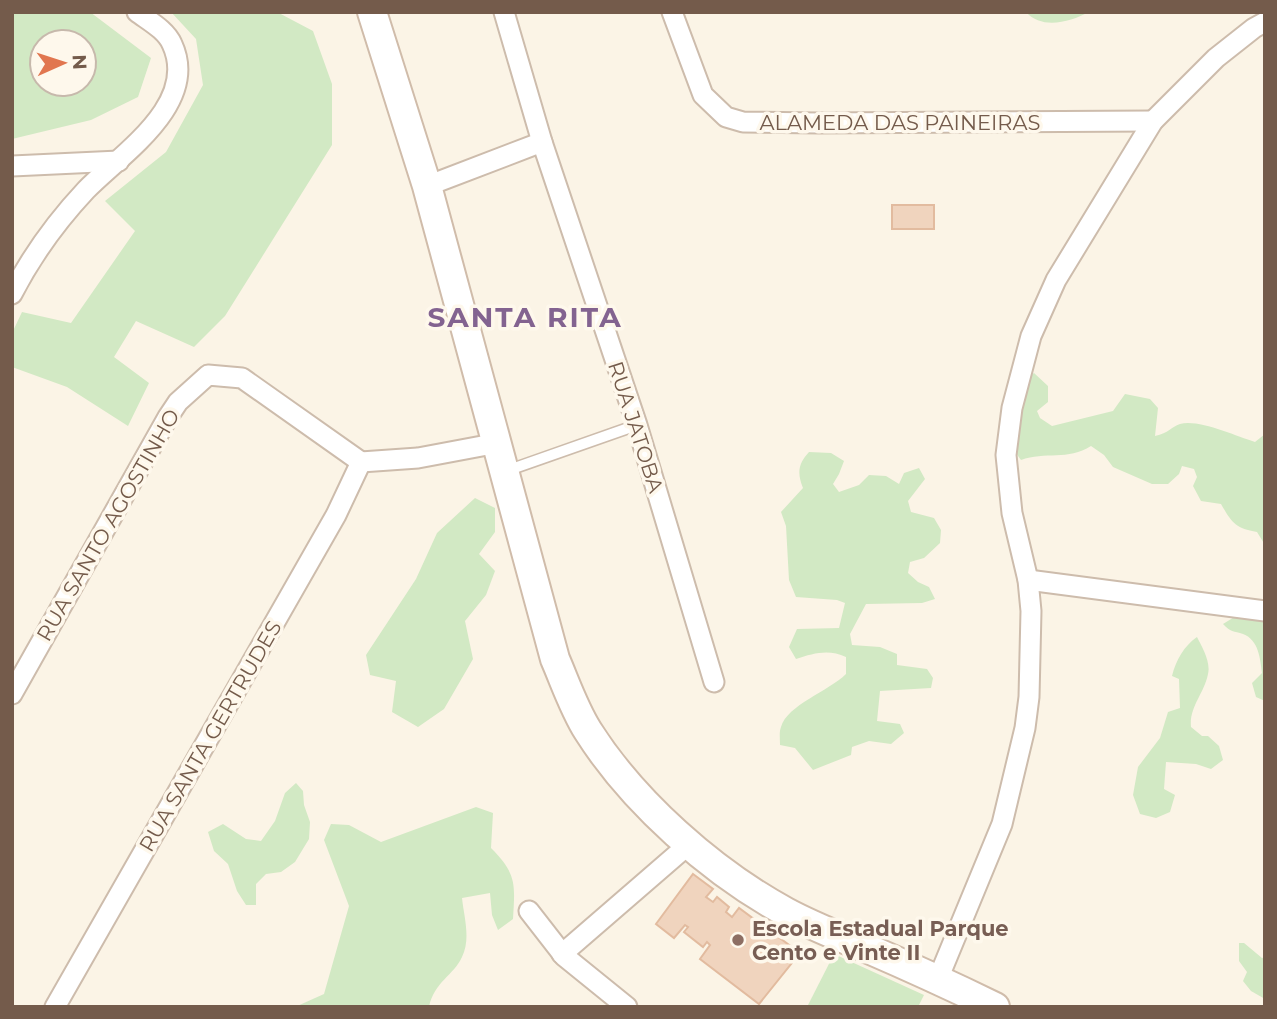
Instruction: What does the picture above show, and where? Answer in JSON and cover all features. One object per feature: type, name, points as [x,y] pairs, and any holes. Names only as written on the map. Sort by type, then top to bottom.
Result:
[{"type":"street","points":[[12,294],[52,229],[88,188],[119,161],[170,103],[176,84],[177,60],[172,43],[159,28],[137,12]]},
{"type":"street","points":[[372,12],[427,186],[555,659],[587,730],[611,762],[688,845],[719,870],[818,928],[938,979],[995,1007]]},
{"type":"street","name":"RUA JATOBA","points":[[504,12],[542,142],[637,425],[714,682]]},
{"type":"street","name":"ALAMEDA DAS PAINEIRAS","points":[[672,12],[703,95],[726,117],[743,122],[1153,121]]},
{"type":"street","points":[[938,979],[1002,824],[1024,728],[1031,611],[1028,580],[1012,513],[1006,455],[1012,408],[1031,336],[1056,280],[1153,121],[1216,58],[1265,22]]},
{"type":"street","points":[[427,186],[542,142]]},
{"type":"street","points":[[12,166],[119,161]]},
{"type":"street","name":"RUA SANTO AGOSTINHO","points":[[12,694],[168,417],[178,402],[208,375],[242,378],[361,462]]},
{"type":"street","points":[[361,462],[418,458],[498,443]]},
{"type":"street","name":"RUA SANTA GERTRUDES","points":[[55,1007],[336,515],[361,462]]},
{"type":"street","points":[[1028,580],[1265,611]]},
{"type":"street","points":[[562,954],[688,845]]},
{"type":"street","points":[[529,911],[562,954],[627,1007]]},
{"type":"lane","points":[[506,471],[637,425]]},
{"type":"green space","points":[[90,12],[151,58],[138,97],[91,120],[12,139],[12,14]]},
{"type":"green space","points":[[171,12],[277,12],[313,31],[332,84],[332,145],[225,316],[194,347],[136,321],[114,357],[149,383],[128,426],[67,387],[12,367],[12,333],[22,312],[71,323],[135,231],[105,201],[166,152],[203,85],[196,39]]},
{"type":"green space","points":[[1026,12],[1089,12],[1073,19],[1048,23],[1033,18]]},
{"type":"green space","points":[[1034,373],[1048,386],[1048,402],[1037,411],[1040,418],[1052,426],[1113,411],[1125,394],[1150,399],[1158,408],[1155,436],[1188,423],[1207,426],[1255,442],[1265,434],[1265,545],[1257,532],[1235,524],[1221,504],[1201,501],[1193,486],[1197,477],[1194,469],[1182,466],[1179,474],[1168,484],[1152,484],[1113,467],[1104,455],[1091,446],[1065,455],[1021,460],[1012,448],[1025,380]]},
{"type":"green space","points":[[809,452],[831,453],[844,461],[833,484],[839,492],[859,485],[869,475],[886,476],[899,484],[904,473],[919,468],[925,479],[908,501],[911,512],[934,518],[941,530],[940,543],[924,558],[910,562],[908,573],[929,587],[935,599],[922,603],[866,604],[850,634],[852,645],[880,647],[897,654],[897,665],[927,669],[933,678],[931,688],[880,691],[877,721],[900,724],[904,733],[891,744],[869,741],[852,747],[851,755],[813,770],[795,748],[780,745],[780,729],[791,712],[846,674],[846,657],[821,653],[796,659],[789,647],[797,629],[839,628],[845,603],[796,597],[789,580],[786,526],[781,512],[803,488],[800,469]]},
{"type":"green space","points":[[475,498],[495,508],[495,532],[479,554],[495,571],[486,595],[465,621],[473,659],[444,709],[418,727],[392,712],[396,681],[370,675],[366,655],[416,579],[437,533]]},
{"type":"green space","points":[[1236,616],[1265,619],[1265,701],[1256,697],[1252,683],[1262,673],[1256,645],[1248,637],[1223,624]]},
{"type":"green space","points":[[1197,637],[1206,655],[1209,669],[1192,713],[1191,727],[1219,746],[1223,760],[1211,769],[1196,764],[1166,762],[1164,789],[1175,795],[1170,812],[1156,818],[1140,814],[1133,795],[1138,767],[1160,738],[1168,712],[1180,708],[1179,679],[1172,676],[1181,654]]},
{"type":"green space","points":[[296,783],[303,791],[304,805],[310,822],[309,839],[295,862],[281,872],[266,874],[256,884],[256,905],[246,905],[237,891],[228,864],[214,851],[208,832],[223,824],[246,839],[261,841],[275,821],[285,793]]},
{"type":"green space","points":[[476,807],[493,813],[491,848],[510,873],[514,888],[513,919],[498,930],[492,915],[490,893],[462,898],[466,928],[465,950],[435,991],[429,1007],[295,1007],[324,994],[349,906],[324,840],[331,824],[349,825],[381,842]]},
{"type":"green space","points":[[1239,943],[1244,943],[1262,958],[1265,957],[1265,999],[1251,991],[1243,981],[1247,972],[1239,961]]},
{"type":"green space","points":[[834,954],[924,995],[918,1007],[807,1007]]},
{"type":"building","points":[[892,205],[934,205],[934,229],[892,229]]},
{"type":"building","name":"Escola Estadual Parque Cento e Vinte II","points":[[693,874],[713,889],[706,897],[713,902],[717,897],[729,907],[726,912],[732,917],[739,908],[800,953],[759,1004],[700,959],[710,945],[707,942],[703,947],[684,932],[688,927],[685,925],[674,938],[656,924]]},
{"type":"place","name":"Escola Estadual Parque Cento e Vinte II","points":[[738,940]]},
{"type":"district","name":"SANTA RITA","points":[[525,317]]}]
